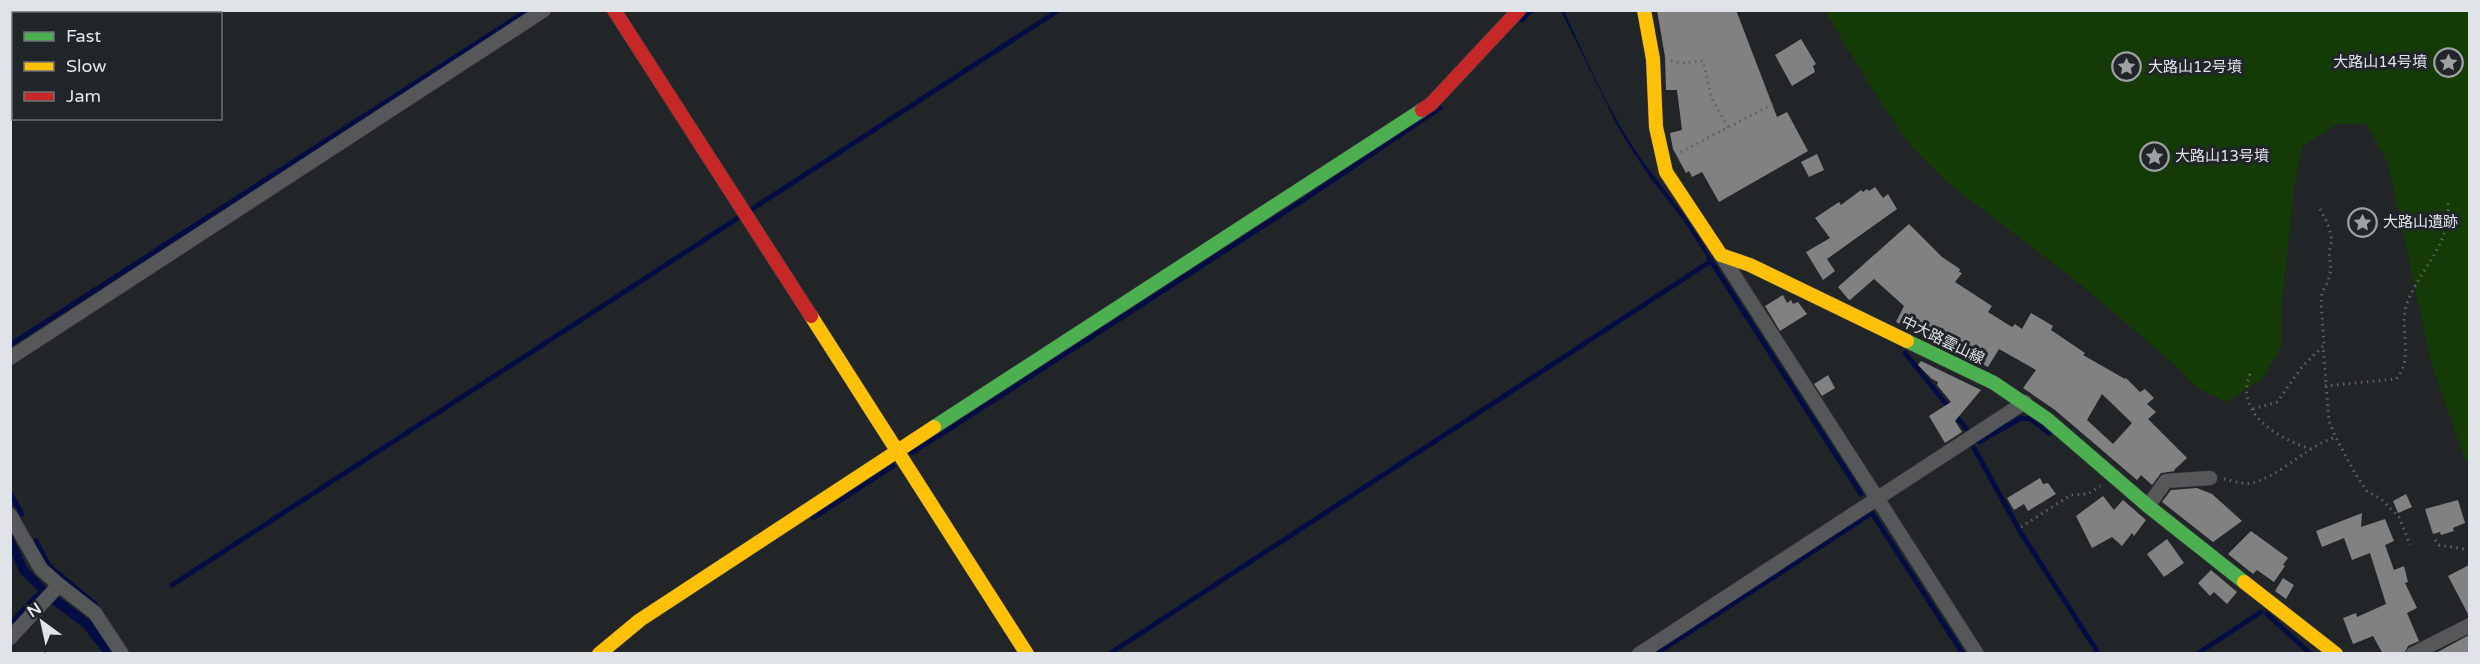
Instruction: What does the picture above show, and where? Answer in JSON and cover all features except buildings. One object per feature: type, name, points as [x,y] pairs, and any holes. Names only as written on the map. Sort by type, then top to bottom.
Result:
[{"type":"main road","points":[[614,10],[1027,654]]},
{"type":"main road","points":[[599,654],[640,620],[1431,105],[1519,10]]},
{"type":"main road","points":[[1644,10],[1653,59],[1656,127],[1666,172],[1721,255]]},
{"type":"main road","name":"中大路雲山線","points":[[1721,255],[1750,266],[1994,383],[2025,402],[2148,506],[2336,654]]},
{"type":"street","points":[[10,358],[544,10]]},
{"type":"street","points":[[1721,255],[1977,654]]},
{"type":"street","points":[[1639,654],[2025,402]]},
{"type":"street","points":[[2148,506],[2166,481],[2211,478]]},
{"type":"street","points":[[10,515],[41,569],[95,613],[122,654]]},
{"type":"street","points":[[10,638],[59,585]]},
{"type":"street","points":[[2413,654],[2469,625]]},
{"type":"path","points":[[1653,59],[1683,63],[1703,61],[1712,99],[1728,127]]},
{"type":"path","points":[[1665,160],[1775,103]]},
{"type":"path","points":[[2325,386],[2396,379],[2402,373],[2406,351],[2404,322],[2407,304],[2427,266],[2439,249],[2449,217],[2448,203]]},
{"type":"path","points":[[2320,209],[2328,224],[2332,240],[2331,269],[2328,282],[2322,292],[2321,302],[2324,345]]},
{"type":"path","points":[[2253,410],[2277,402],[2323,346],[2329,421],[2356,475],[2367,491],[2381,499],[2399,517],[2410,545]]},
{"type":"path","points":[[2250,374],[2246,395],[2259,422],[2290,443],[2312,449]]},
{"type":"path","points":[[2211,478],[2251,483],[2295,462],[2319,443],[2336,437]]},
{"type":"path","points":[[2021,527],[2071,495],[2094,491],[2103,483]]},
{"type":"path","points":[[2435,540],[2439,545],[2469,550]]},
{"type":"green space","points":[[1825,11],[2469,11],[2469,464],[2465,459],[2431,362],[2388,163],[2366,124],[2337,124],[2302,147],[2294,189],[2282,302],[2281,346],[2263,378],[2226,402],[2197,388],[2174,364],[2080,284],[1948,183],[1909,144],[1874,92]]},
{"type":"shaded area","points":[[1561,11],[1564,11],[1623,131],[1695,231],[1712,261],[1709,260],[1681,217],[1649,176],[1620,131]]},
{"type":"shaded area","points":[[10,530],[27,567],[45,586],[92,622],[114,653],[103,653],[83,627],[53,605],[19,572],[11,553]]},
{"type":"waterway","points":[[10,345],[528,10]]},
{"type":"waterway","points":[[172,585],[1059,10]]},
{"type":"waterway","points":[[1522,20],[1532,10]]},
{"type":"waterway","points":[[912,453],[1305,199],[1440,108]]},
{"type":"waterway","points":[[1709,258],[1861,494]]},
{"type":"waterway","points":[[1109,654],[1711,261]]},
{"type":"waterway","points":[[1905,353],[1968,431]]},
{"type":"waterway","points":[[1979,442],[2021,418],[2031,419],[2049,433]]},
{"type":"waterway","points":[[1974,448],[2021,533],[2099,654]]},
{"type":"waterway","points":[[813,518],[893,466]]},
{"type":"waterway","points":[[10,493],[22,514]]},
{"type":"waterway","points":[[1656,654],[1872,513],[1963,654]]},
{"type":"waterway","points":[[36,541],[49,566],[95,604]]},
{"type":"waterway","points":[[10,624],[43,589]]},
{"type":"waterway","points":[[2197,654],[2261,612]]},
{"type":"waterway","points":[[2267,614],[2311,654]]},
{"type":"traffic: fast","points":[[934,427],[1422,110]]},
{"type":"traffic: fast","points":[[1907,341],[1994,383],[2047,419],[2148,506],[2244,582]]},
{"type":"traffic: slow","points":[[1644,10],[1653,59],[1656,127],[1666,172],[1721,255],[1750,265],[1907,341]]},
{"type":"traffic: slow","points":[[811,316],[1027,654]]},
{"type":"traffic: slow","points":[[599,654],[640,620],[934,427]]},
{"type":"traffic: slow","points":[[2244,582],[2336,654]]},
{"type":"traffic: jam","points":[[614,10],[811,316]]},
{"type":"traffic: jam","points":[[1422,110],[1431,104],[1519,10]]},
{"type":"place","name":"大路山14号墳","points":[[2448,62]]},
{"type":"place","name":"大路山12号墳","points":[[2127,67]]},
{"type":"place","name":"大路山13号墳","points":[[2154,156]]},
{"type":"place","name":"大路山遺跡","points":[[2362,222]]}]
